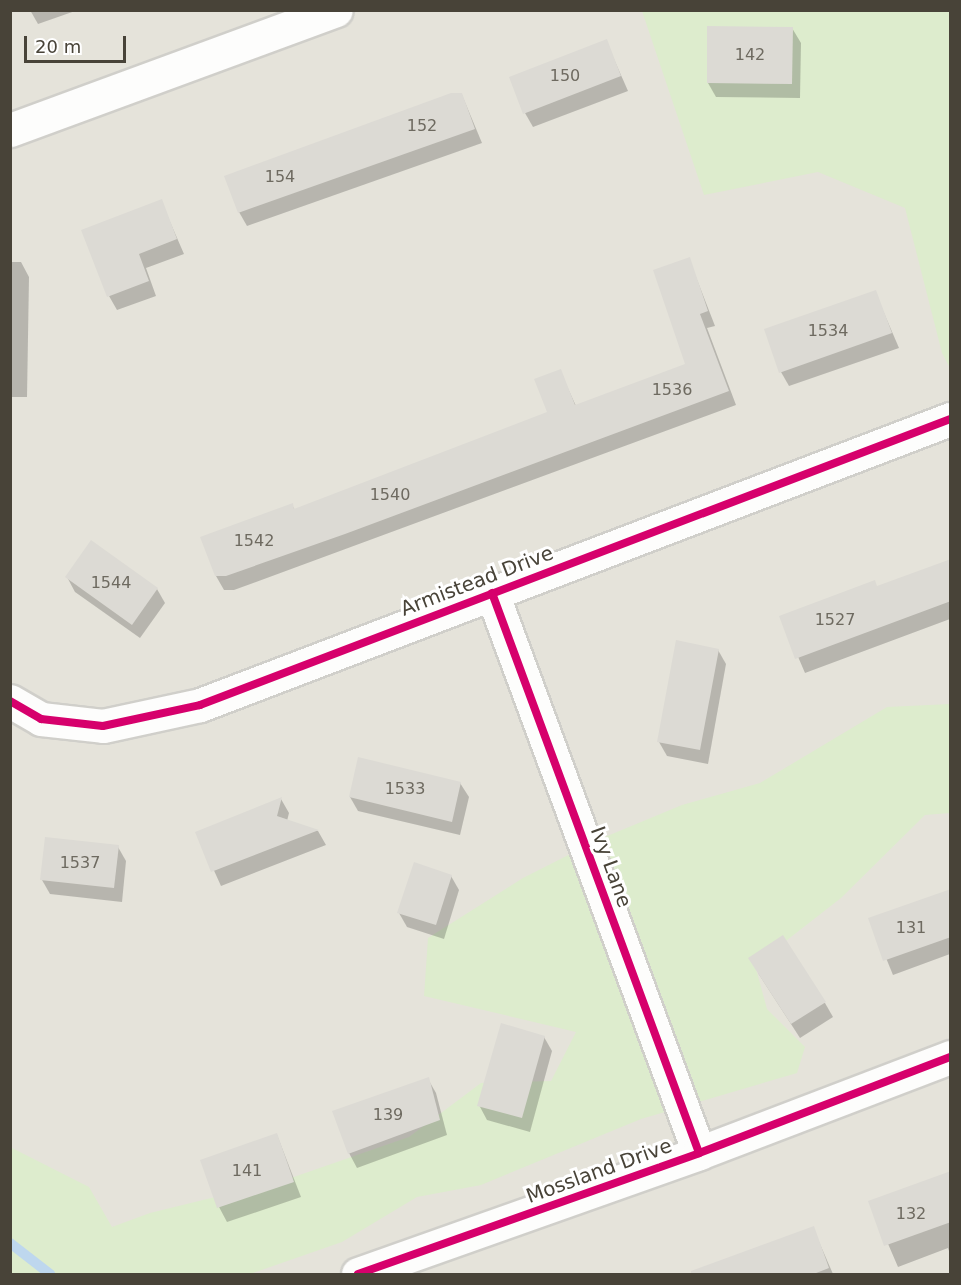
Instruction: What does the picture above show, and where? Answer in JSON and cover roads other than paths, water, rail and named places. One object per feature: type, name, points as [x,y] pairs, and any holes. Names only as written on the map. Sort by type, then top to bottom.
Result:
[{"type":"street","points":[[10,130],[336,10]]},
{"type":"street","name":"Armistead Drive","points":[[10,701],[41,719],[103,726],[200,705],[951,418]]},
{"type":"street","name":"Ivy Lane","points":[[492,593],[699,1153]]},
{"type":"street","name":"Mossland Drive","points":[[358,1275],[699,1153],[951,1057]]},
{"type":"waterway","points":[[10,1243],[50,1274]]}]
